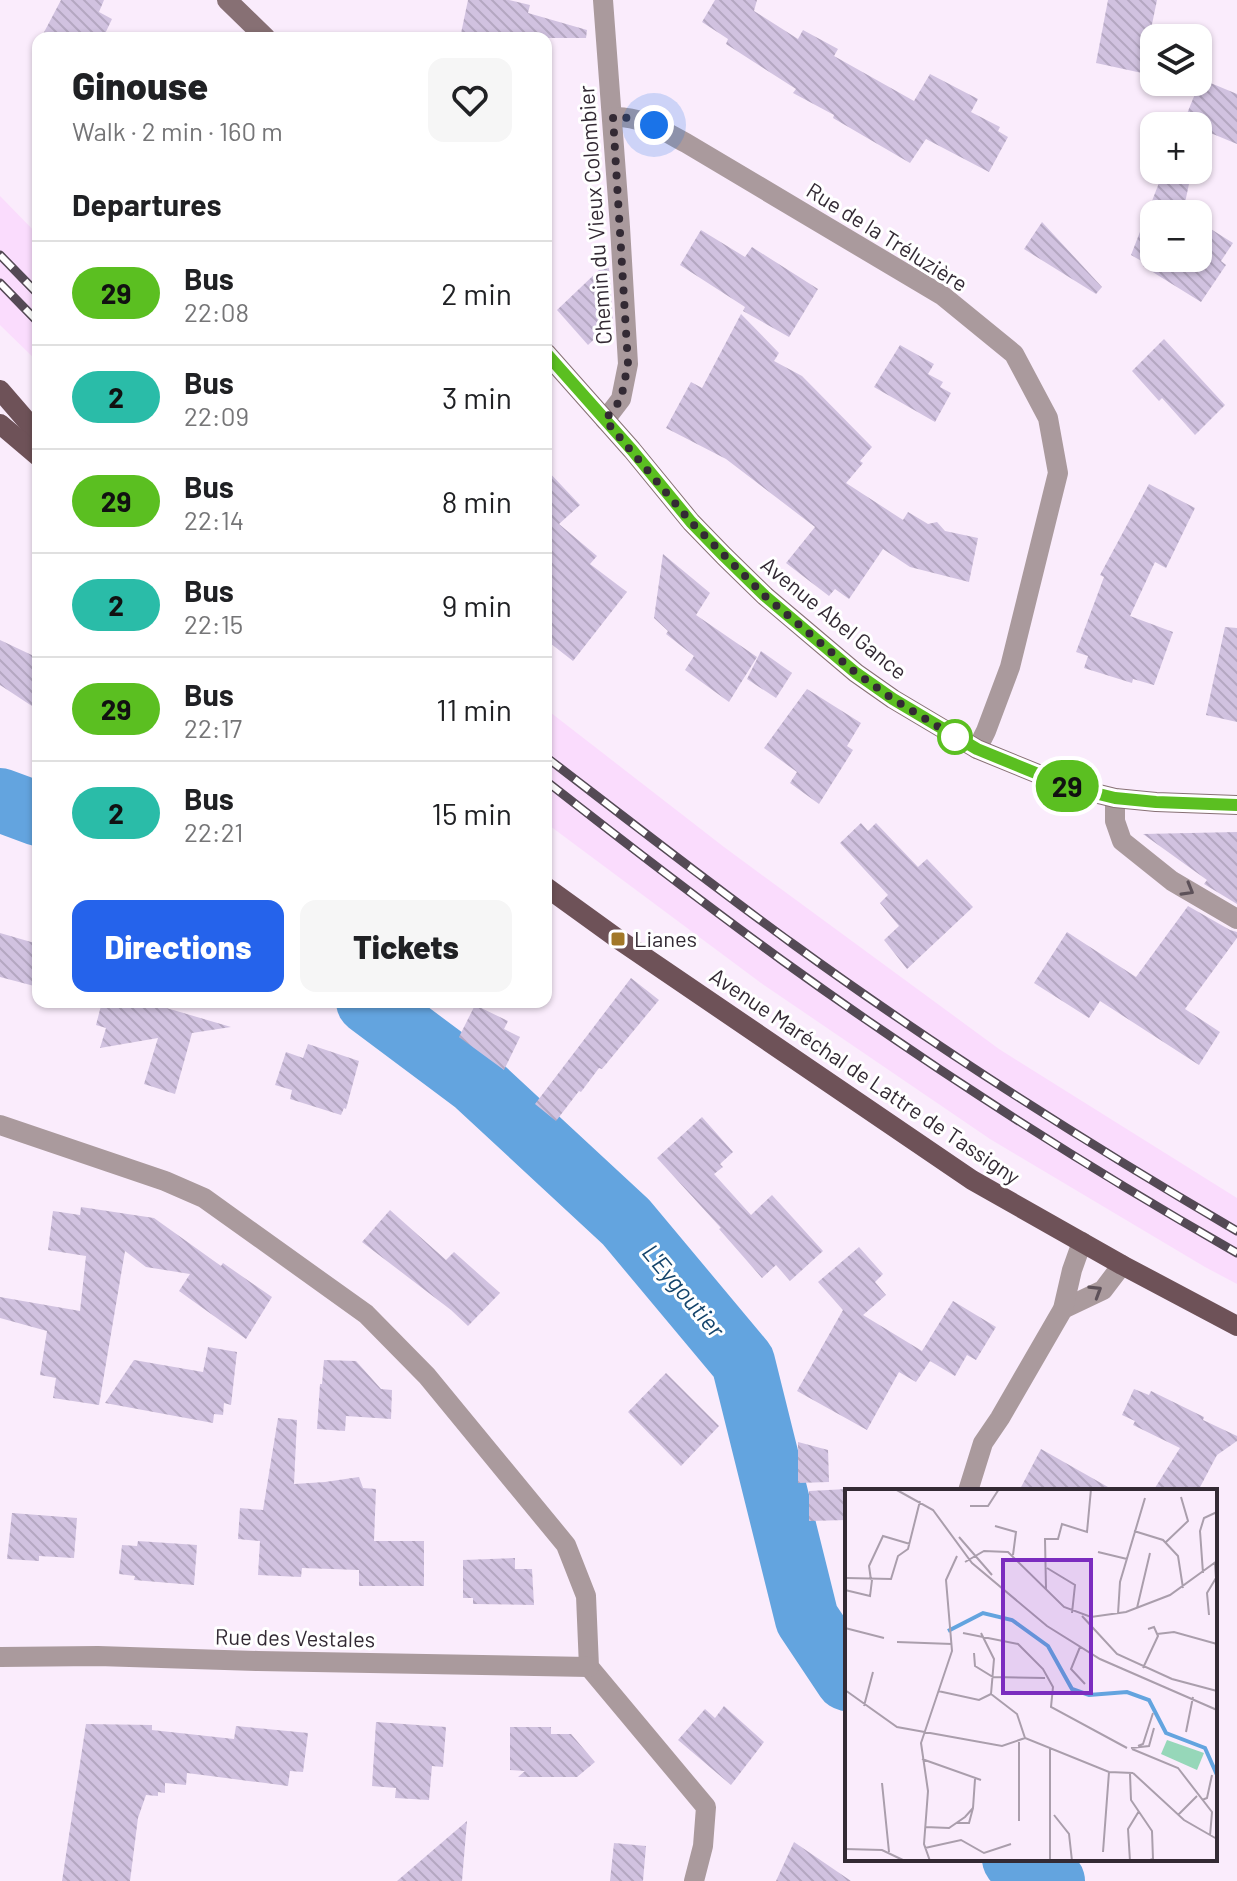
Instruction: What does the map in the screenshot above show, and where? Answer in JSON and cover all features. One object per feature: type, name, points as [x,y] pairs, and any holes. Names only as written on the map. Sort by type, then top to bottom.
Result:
[{"type":"main road","points":[[227,0],[260,32]]},
{"type":"main road","name":"Avenue Abel Gance","points":[[552,360],[691,522],[765,596],[856,673],[893,699],[977,749],[1070,787],[1115,798],[1237,805]]},
{"type":"main road","points":[[0,390],[32,427]]},
{"type":"main road","points":[[0,424],[32,451]]},
{"type":"main road","name":"Avenue Maréchal de Lattre de Tassigny","points":[[552,891],[972,1180],[1237,1326]]},
{"type":"street","name":"Chemin du Vieux Colombier","points":[[600,415],[621,399],[628,364],[603,0]]},
{"type":"street","name":"Rue de la Tréluzière","points":[[613,117],[633,118],[654,125],[713,159],[943,296],[1014,354],[1048,418],[1058,473],[1010,667],[977,749]]},
{"type":"street","points":[[1115,798],[1115,821],[1122,841],[1172,881],[1237,919]]},
{"type":"street","points":[[0,1125],[165,1181],[204,1198],[366,1314],[427,1376],[566,1545],[586,1596],[589,1667],[706,1807],[703,1846],[694,1881]]},
{"type":"street","points":[[969,1489],[983,1443],[1063,1309],[1082,1242]]},
{"type":"street","points":[[1063,1309],[1103,1290],[1122,1265]]},
{"type":"street","name":"Rue des Vestales","points":[[0,1657],[98,1656],[589,1667]]},
{"type":"shaded area","points":[[0,196],[32,229],[32,356],[0,325]]},
{"type":"shaded area","points":[[552,714],[724,847],[999,1049],[1237,1198],[1237,1284],[990,1139],[761,983],[552,827]]},
{"type":"building","points":[[61,0],[104,0],[99,12],[112,19],[106,32],[44,32]]},
{"type":"building","points":[[468,0],[509,0],[530,5],[528,13],[587,30],[586,38],[552,38],[552,32],[461,32]]},
{"type":"building","points":[[715,0],[757,0],[754,11],[798,39],[803,30],[838,49],[834,56],[914,101],[930,74],[978,99],[971,112],[1000,127],[998,131],[1008,137],[989,172],[926,139],[910,163],[793,93],[796,89],[726,44],[728,39],[702,22]]},
{"type":"building","points":[[1108,0],[1157,0],[1152,24],[1140,24],[1140,73],[1096,63]]},
{"type":"building","points":[[1212,84],[1237,94],[1237,144],[1212,134],[1212,112],[1188,112],[1194,96],[1212,96]]},
{"type":"building","points":[[1159,184],[1189,184],[1186,200],[1152,200]]},
{"type":"building","points":[[1042,222],[1102,287],[1096,294],[1024,249]]},
{"type":"building","points":[[701,230],[745,257],[752,247],[818,289],[789,337],[743,311],[745,307],[680,265]]},
{"type":"building","points":[[1212,230],[1233,243],[1221,261],[1226,265],[1201,302],[1153,272],[1212,272]]},
{"type":"building","points":[[1140,232],[1140,260],[1131,255]]},
{"type":"building","points":[[609,268],[613,322],[588,345],[557,310],[599,270]]},
{"type":"building","points":[[741,314],[779,353],[774,361],[802,376],[872,447],[846,483],[903,520],[908,512],[928,524],[937,522],[945,531],[978,538],[969,582],[910,567],[883,549],[849,599],[835,589],[829,596],[786,563],[815,527],[726,459],[666,428],[691,382],[702,388]]},
{"type":"building","points":[[1164,339],[1225,405],[1195,435],[1162,398],[1159,401],[1132,371]]},
{"type":"building","points":[[900,345],[934,364],[928,374],[943,382],[940,387],[951,393],[935,422],[874,387]]},
{"type":"building","points":[[552,475],[580,505],[559,524],[597,556],[590,564],[627,592],[573,661],[552,645]]},
{"type":"building","points":[[1149,484],[1195,508],[1166,568],[1155,562],[1130,616],[1173,632],[1154,685],[1133,679],[1132,683],[1084,668],[1088,656],[1076,652],[1104,577],[1100,575]]},
{"type":"building","points":[[663,554],[710,593],[696,615],[757,657],[729,702],[685,670],[694,656],[666,634],[668,631],[654,618]]},
{"type":"building","points":[[1225,627],[1237,628],[1237,722],[1206,715]]},
{"type":"building","points":[[0,640],[32,655],[32,706],[0,685]]},
{"type":"building","points":[[761,651],[792,673],[776,698],[747,679]]},
{"type":"building","points":[[807,689],[861,723],[847,746],[853,750],[819,804],[790,783],[797,772],[764,748]]},
{"type":"building","points":[[861,823],[868,831],[876,823],[918,867],[927,859],[973,907],[907,969],[884,940],[899,926],[880,903],[888,895],[840,843]]},
{"type":"building","points":[[1237,832],[1237,904],[1204,884],[1207,880],[1143,834]]},
{"type":"building","points":[[1188,906],[1237,932],[1237,938],[1185,1009],[1220,1032],[1199,1065],[1100,1001],[1089,1018],[1034,983],[1067,932],[1136,977]]},
{"type":"building","points":[[0,933],[32,942],[32,985],[0,977]]},
{"type":"building","points":[[631,978],[659,1000],[556,1121],[535,1104]]},
{"type":"building","points":[[100,1008],[166,1008],[231,1027],[192,1033],[175,1094],[144,1084],[158,1038],[100,1048],[106,1028],[96,1025]]},
{"type":"building","points":[[474,1008],[481,1008],[508,1021],[504,1029],[520,1037],[504,1070],[459,1037]]},
{"type":"building","points":[[308,1044],[359,1061],[346,1109],[341,1115],[290,1099],[292,1090],[275,1085],[286,1052],[303,1058]]},
{"type":"building","points":[[702,1117],[733,1152],[714,1174],[751,1215],[772,1195],[823,1251],[790,1281],[776,1265],[762,1278],[657,1158]]},
{"type":"building","points":[[81,1207],[154,1218],[221,1266],[223,1263],[272,1297],[246,1339],[179,1291],[190,1274],[146,1267],[125,1251],[99,1405],[53,1398],[56,1378],[40,1375],[47,1331],[0,1318],[0,1297],[80,1311],[86,1256],[48,1250],[53,1211],[80,1215]]},
{"type":"building","points":[[390,1210],[446,1260],[454,1252],[500,1293],[468,1326],[362,1242]]},
{"type":"building","points":[[859,1247],[883,1274],[875,1282],[886,1295],[863,1315],[922,1351],[953,1301],[996,1327],[976,1360],[967,1355],[955,1376],[930,1361],[916,1382],[899,1372],[867,1430],[797,1391],[843,1310],[818,1282]]},
{"type":"building","points":[[208,1347],[237,1352],[231,1405],[224,1403],[223,1415],[214,1414],[213,1423],[105,1403],[134,1360],[203,1372]]},
{"type":"building","points":[[324,1360],[356,1361],[381,1389],[392,1390],[391,1419],[346,1416],[345,1431],[317,1429]]},
{"type":"building","points":[[666,1373],[719,1426],[681,1466],[628,1412]]},
{"type":"building","points":[[1134,1389],[1149,1395],[1151,1391],[1237,1436],[1237,1441],[1217,1455],[1199,1489],[1154,1489],[1180,1448],[1133,1425],[1135,1421],[1122,1415]]},
{"type":"building","points":[[278,1418],[297,1420],[294,1484],[359,1477],[363,1488],[376,1489],[374,1541],[424,1541],[424,1586],[359,1586],[359,1570],[302,1568],[301,1577],[258,1575],[260,1541],[238,1539],[240,1508],[263,1510]]},
{"type":"building","points":[[798,1442],[828,1450],[829,1482],[798,1483]]},
{"type":"building","points":[[1041,1449],[1111,1489],[1020,1489]]},
{"type":"building","points":[[845,1489],[845,1520],[809,1521],[809,1491]]},
{"type":"building","points":[[12,1513],[77,1518],[74,1558],[39,1556],[39,1561],[7,1559]]},
{"type":"building","points":[[138,1541],[197,1545],[194,1585],[134,1580],[135,1576],[119,1574],[122,1545],[137,1546]]},
{"type":"building","points":[[515,1558],[515,1569],[532,1569],[534,1605],[473,1604],[473,1598],[463,1598],[463,1560]]},
{"type":"building","points":[[724,1706],[764,1742],[731,1785],[678,1740],[705,1709],[715,1718]]},
{"type":"building","points":[[376,1722],[446,1727],[443,1767],[432,1766],[429,1800],[395,1798],[396,1788],[372,1786]]},
{"type":"building","points":[[86,1724],[152,1725],[152,1730],[234,1739],[236,1726],[308,1733],[303,1772],[290,1771],[288,1786],[187,1773],[186,1785],[165,1783],[165,1793],[146,1795],[138,1818],[130,1881],[62,1881]]},
{"type":"building","points":[[510,1727],[551,1727],[551,1734],[571,1734],[595,1762],[577,1777],[518,1777],[525,1771],[510,1770]]},
{"type":"building","points":[[467,1821],[462,1881],[397,1881]]},
{"type":"building","points":[[794,1842],[851,1881],[776,1881]]},
{"type":"building","points":[[614,1843],[646,1846],[643,1881],[610,1881]]},
{"type":"waterway","name":"L'Eygoutier","points":[[0,800],[32,812]]},
{"type":"waterway","name":"L'Eygoutier","points":[[376,1008],[475,1082],[626,1222],[743,1362],[807,1619],[845,1676]]},
{"type":"waterway","name":"L'Eygoutier","points":[[1018,1861],[1053,1881]]},
{"type":"railway","points":[[0,255],[32,288]]},
{"type":"railway","points":[[0,283],[32,316]]},
{"type":"railway","points":[[552,762],[762,921],[901,1020],[1067,1128],[1237,1231]]},
{"type":"railway","points":[[552,786],[838,1000],[1006,1113],[1237,1253]]},
{"type":"bus line","name":"29","points":[[552,360],[691,522],[724,556],[765,596],[856,673],[893,699],[977,749],[1070,787],[1115,798],[1237,805]]},
{"type":"place","name":"Lianes","points":[[618,939]]},
{"type":"route","points":[[654,125],[633,118],[613,117],[628,364],[621,399],[605,420],[691,522],[765,596],[856,673],[955,737]]}]
